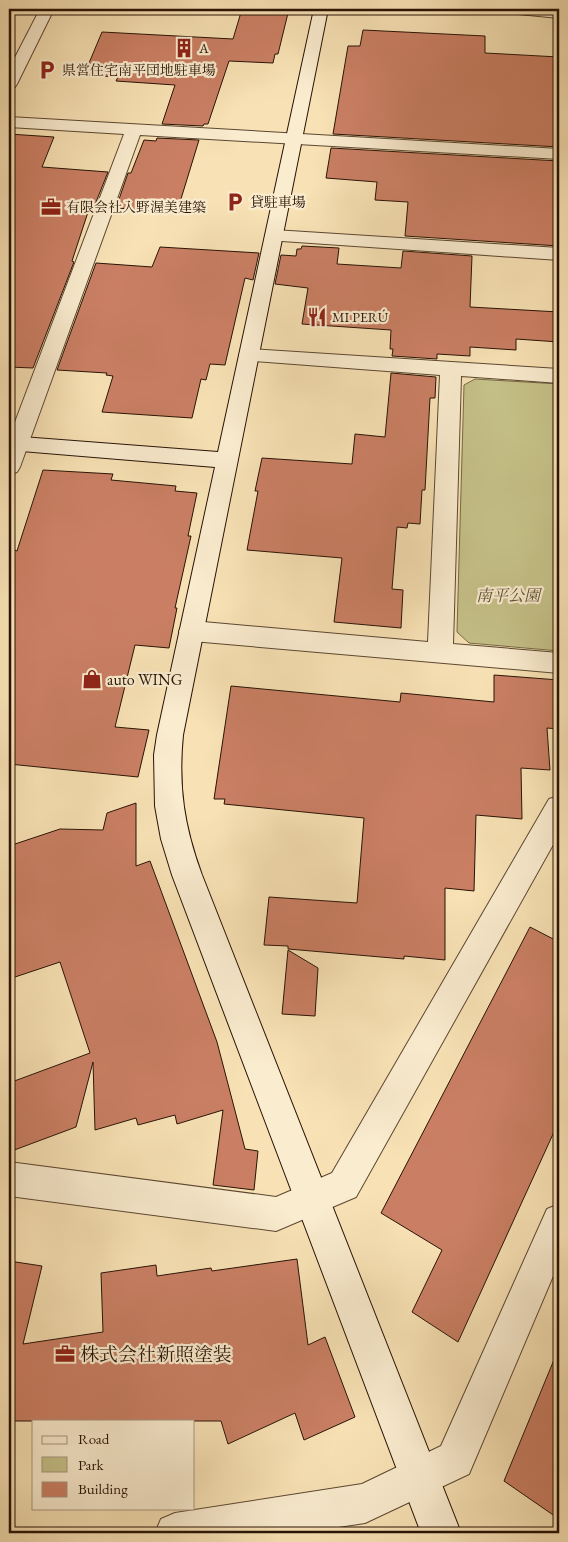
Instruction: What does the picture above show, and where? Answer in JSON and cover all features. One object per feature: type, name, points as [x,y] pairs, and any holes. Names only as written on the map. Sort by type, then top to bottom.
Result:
[{"type":"street","points":[[9,84],[23,42],[47,9]]},
{"type":"street","points":[[321,9],[170,735],[166,768],[167,803],[174,839],[441,1533]]},
{"type":"street","points":[[507,9],[559,14]]},
{"type":"street","points":[[9,122],[559,154]]},
{"type":"street","points":[[9,467],[13,443],[134,129]]},
{"type":"street","points":[[274,236],[559,254]]},
{"type":"street","points":[[249,355],[559,376]]},
{"type":"street","points":[[440,653],[451,369]]},
{"type":"street","points":[[13,443],[228,460]]},
{"type":"street","points":[[192,631],[559,663]]},
{"type":"street","points":[[9,1178],[36,1184],[276,1214],[344,1185],[559,808]]},
{"type":"street","points":[[175,1533],[365,1502],[456,1460],[559,1221]]},
{"type":"green space","name":"南平公園","points":[[475,379],[559,384],[559,651],[469,643],[457,632],[464,385]]},
{"type":"building","points":[[242,9],[289,9],[278,54],[275,54],[273,63],[229,61],[208,124],[203,126],[162,124],[175,85],[116,81],[118,77],[84,75],[102,32],[233,39]]},
{"type":"building","points":[[363,30],[485,36],[485,53],[559,57],[559,147],[333,134],[348,46],[360,46]]},
{"type":"building","points":[[9,134],[54,137],[42,167],[108,172],[94,207],[90,206],[72,261],[74,262],[33,368],[9,367]]},
{"type":"building","points":[[157,138],[199,140],[177,212],[116,208],[128,173],[131,173],[144,140],[156,141]]},
{"type":"building","points":[[331,148],[559,161],[559,246],[405,236],[408,202],[375,200],[377,182],[326,178]]},
{"type":"building","points":[[302,246],[339,248],[337,264],[401,268],[403,251],[472,256],[470,307],[559,312],[559,342],[516,339],[516,350],[470,347],[470,356],[437,354],[437,359],[392,356],[393,349],[390,349],[391,330],[302,324],[308,288],[275,284],[281,255],[296,256],[297,249],[301,249]]},
{"type":"building","points":[[160,247],[259,253],[253,280],[245,278],[225,365],[210,364],[206,380],[201,379],[192,418],[102,412],[113,376],[106,375],[107,373],[57,370],[96,263],[152,267]]},
{"type":"building","points":[[391,373],[436,377],[435,398],[430,398],[425,490],[422,490],[420,524],[408,523],[407,528],[397,527],[392,589],[403,590],[401,628],[334,622],[342,558],[247,550],[258,491],[255,491],[262,458],[352,464],[355,434],[385,437]]},
{"type":"building","points":[[43,470],[113,474],[111,480],[176,486],[175,491],[197,493],[188,536],[191,536],[175,608],[177,608],[169,648],[135,645],[115,727],[149,730],[138,777],[9,764],[9,564],[14,550],[17,551]]},
{"type":"building","points":[[494,675],[559,680],[559,729],[547,728],[550,770],[521,768],[522,819],[476,815],[474,891],[445,888],[445,960],[404,956],[404,959],[288,949],[288,946],[264,945],[269,897],[357,903],[364,818],[224,804],[225,799],[214,799],[231,686],[400,702],[401,693],[494,702]]},
{"type":"building","points":[[136,803],[136,866],[150,861],[217,1042],[245,1149],[258,1151],[254,1190],[213,1185],[223,1110],[177,1124],[175,1115],[138,1125],[136,1118],[95,1130],[93,1062],[76,1127],[9,1152],[9,1083],[90,1053],[60,962],[9,979],[9,846],[60,829],[103,830],[107,813]]},
{"type":"building","points":[[530,927],[559,942],[559,1121],[458,1342],[412,1312],[442,1250],[381,1213]]},
{"type":"building","points":[[288,950],[318,968],[315,1016],[282,1014]]},
{"type":"building","points":[[297,1259],[308,1345],[325,1337],[355,1417],[304,1440],[295,1413],[228,1444],[221,1421],[9,1421],[9,1261],[42,1266],[23,1344],[103,1332],[101,1273],[156,1265],[157,1276],[211,1268],[212,1271]]},
{"type":"building","points":[[559,1350],[559,1519],[504,1481]]},
{"type":"place","name":"A","points":[[184,48]]},
{"type":"place","name":"県営住宅南平団地駐車場","points":[[47,70]]},
{"type":"place","name":"貸駐車場","points":[[235,202]]},
{"type":"place","name":"有限会社入野渥美建築","points":[[51,207]]},
{"type":"place","name":"MI PERÚ","points":[[317,317]]},
{"type":"place","name":"auto WING","points":[[92,679]]},
{"type":"place","name":"株式会社新照塗装","points":[[65,1354]]}]
